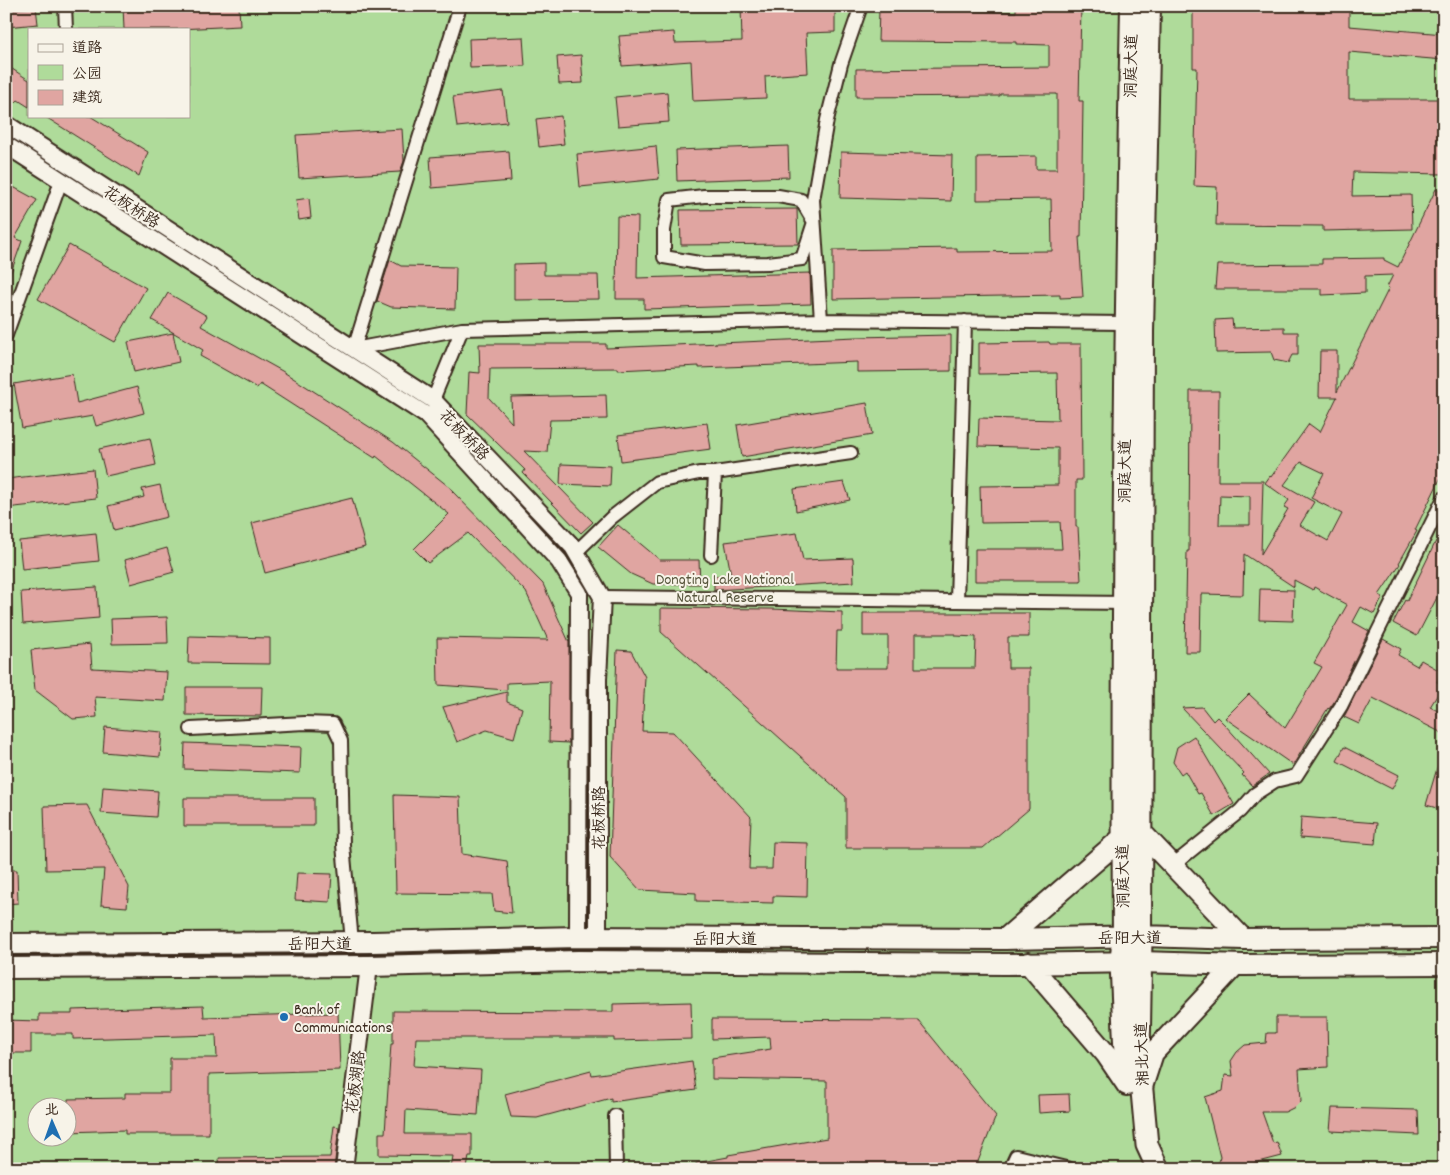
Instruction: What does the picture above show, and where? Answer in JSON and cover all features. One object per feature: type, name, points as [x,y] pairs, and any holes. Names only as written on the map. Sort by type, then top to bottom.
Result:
[{"type":"highway","name":"湘北大道","points":[[1132,936],[1131,962],[1139,1059],[1134,1086],[1133,1148],[1142,1169]]},
{"type":"highway","name":"湘北大道","points":[[1134,1086],[1147,1144],[1158,1169]]},
{"type":"main road","name":"洞庭大道","points":[[1131,6],[1125,322],[1141,832],[1132,936]]},
{"type":"main road","name":"洞庭大道","points":[[1132,936],[1122,838],[1143,332],[1150,6]]},
{"type":"main road","points":[[1141,832],[1244,939]]},
{"type":"main road","points":[[1005,940],[1122,838]]},
{"type":"main road","name":"岳阳大道","points":[[6,944],[352,942],[588,938],[1005,940],[1132,936],[1244,939],[1444,938]]},
{"type":"main road","name":"岳阳大道","points":[[6,968],[369,966],[578,961],[1131,962],[1235,965],[1444,964]]},
{"type":"main road","points":[[1028,963],[1134,1086],[1153,1053],[1235,965]]},
{"type":"street","points":[[65,6],[66,28]]},
{"type":"street","points":[[460,6],[354,349],[462,329],[821,320],[1125,322]]},
{"type":"street","points":[[821,320],[813,200],[827,120],[842,64],[861,6]]},
{"type":"street","name":"花板桥路","points":[[6,124],[433,400],[573,547],[602,597],[588,938]]},
{"type":"street","name":"花板桥路","points":[[6,145],[426,416],[559,561],[579,594],[588,938]]},
{"type":"street","points":[[6,335],[60,181]]},
{"type":"street","points":[[704,196],[778,196],[801,200],[814,222],[802,259],[768,263],[706,264],[664,257],[664,230],[668,200],[704,196]]},
{"type":"street","points":[[957,601],[965,320]]},
{"type":"street","points":[[433,400],[462,329]]},
{"type":"street","points":[[576,552],[611,518],[657,482],[699,473],[715,473],[851,453]]},
{"type":"street","points":[[710,555],[715,473]]},
{"type":"street","points":[[1173,865],[1240,811],[1255,794],[1275,781],[1296,776],[1341,706],[1444,498]]},
{"type":"street","points":[[602,597],[1133,603]]},
{"type":"street","points":[[191,729],[305,723],[333,724],[340,741],[343,845],[352,942]]},
{"type":"street","name":"花板湖路","points":[[344,1169],[369,966]]},
{"type":"street","points":[[615,1116],[616,1169]]},
{"type":"street","points":[[1010,1169],[1016,1156],[1070,1169]]},
{"type":"green space","name":"Dongting Lake National Natural Reserve","points":[[6,6],[1444,6],[1444,1169],[6,1169]]},
{"type":"building","points":[[123,6],[239,6],[240,26],[190,28],[124,28]]},
{"type":"building","points":[[741,6],[835,6],[835,32],[806,33],[808,73],[765,76],[766,98],[693,101],[691,61],[622,66],[619,36],[674,32],[675,43],[742,41]]},
{"type":"building","points":[[1016,6],[1081,6],[1079,101],[1083,101],[1081,237],[1079,237],[1083,297],[1060,298],[1060,295],[833,299],[833,250],[957,248],[957,252],[1052,251],[1051,199],[977,200],[977,157],[1036,156],[1036,169],[1057,169],[1057,94],[856,97],[856,69],[1049,67],[1049,45],[1016,44],[1016,42],[878,41],[879,10],[1016,12]]},
{"type":"building","points":[[1193,6],[1349,6],[1349,26],[1444,34],[1444,60],[1349,52],[1349,99],[1438,99],[1438,145],[1443,145],[1442,174],[1353,172],[1352,196],[1411,195],[1412,229],[1323,231],[1323,226],[1216,225],[1217,187],[1194,186],[1197,68],[1193,68]]},
{"type":"building","points":[[36,7],[38,24],[6,27],[6,10]]},
{"type":"building","points":[[523,37],[525,66],[470,68],[469,39]]},
{"type":"building","points":[[581,55],[583,83],[559,84],[557,57]]},
{"type":"building","points":[[6,65],[28,79],[28,106],[18,100],[16,102],[6,95]]},
{"type":"building","points":[[503,91],[507,122],[457,127],[453,97]]},
{"type":"building","points":[[667,92],[669,122],[618,126],[615,97]]},
{"type":"building","points":[[561,116],[564,144],[539,147],[536,119]]},
{"type":"building","points":[[47,118],[93,118],[148,152],[139,176]]},
{"type":"building","points":[[402,129],[404,161],[400,172],[299,178],[296,135]]},
{"type":"building","points":[[656,146],[659,179],[580,187],[577,154]]},
{"type":"building","points":[[788,146],[789,177],[677,181],[676,150]]},
{"type":"building","points":[[509,151],[511,181],[432,188],[430,157]]},
{"type":"building","points":[[841,152],[952,155],[951,201],[840,198]]},
{"type":"building","points":[[6,183],[37,200],[15,238],[22,241],[8,281],[6,281]]},
{"type":"building","points":[[1436,189],[1444,193],[1444,313],[1440,320],[1444,322],[1444,457],[1439,467],[1444,471],[1400,564],[1379,595],[1383,597],[1374,614],[1361,607],[1353,622],[1369,631],[1334,702],[1328,708],[1293,765],[1225,718],[1249,694],[1285,728],[1322,667],[1314,663],[1347,605],[1314,587],[1313,590],[1294,580],[1294,587],[1244,554],[1243,595],[1201,594],[1200,652],[1185,652],[1187,551],[1189,551],[1190,391],[1219,391],[1218,481],[1263,481],[1261,554],[1288,509],[1284,507],[1289,500],[1265,483],[1309,424],[1320,432],[1337,397],[1319,397],[1320,351],[1337,351],[1337,392],[1389,288],[1387,287],[1393,275],[1365,276],[1365,293],[1322,295],[1322,289],[1215,289],[1217,265],[1322,264],[1322,259],[1384,258],[1384,260],[1398,267]],"holes":[[[1301,462],[1324,473],[1311,498],[1342,514],[1328,541],[1300,525],[1314,502],[1284,485]],[[1220,495],[1250,496],[1250,525],[1219,525]]]},
{"type":"building","points":[[309,198],[311,218],[299,220],[296,200]]},
{"type":"building","points":[[797,209],[798,244],[681,245],[680,210]]},
{"type":"building","points":[[617,216],[638,217],[637,278],[810,273],[811,304],[644,309],[644,299],[616,299]]},
{"type":"building","points":[[69,245],[146,288],[115,342],[38,299]]},
{"type":"building","points":[[390,260],[401,266],[456,267],[455,309],[391,307],[377,301]]},
{"type":"building","points":[[544,263],[544,275],[598,275],[599,299],[514,300],[514,264]]},
{"type":"building","points":[[168,293],[207,316],[201,326],[282,371],[393,442],[453,490],[543,584],[569,642],[569,743],[549,742],[550,681],[507,683],[507,690],[438,685],[437,638],[548,640],[526,592],[468,533],[428,563],[414,549],[449,514],[376,456],[375,458],[260,384],[257,388],[200,356],[203,350],[152,320]]},
{"type":"building","points":[[1232,319],[1233,328],[1284,327],[1284,332],[1298,332],[1298,355],[1292,355],[1288,363],[1274,360],[1271,352],[1216,353],[1215,320]]},
{"type":"building","points":[[173,333],[179,362],[134,372],[128,342]]},
{"type":"building","points":[[951,335],[951,371],[857,372],[857,362],[618,370],[618,368],[490,369],[489,398],[512,423],[511,397],[606,395],[607,419],[550,420],[547,452],[524,451],[593,522],[581,533],[523,473],[525,470],[467,414],[469,372],[480,373],[479,344],[606,344],[606,348],[856,337]]},
{"type":"building","points":[[1049,342],[1050,344],[1081,344],[1082,480],[1076,480],[1076,527],[1078,527],[1081,581],[975,581],[975,549],[1062,549],[1060,522],[981,523],[980,486],[1058,485],[1058,448],[978,446],[979,418],[1058,420],[1057,373],[979,374],[979,343]]},
{"type":"building","points":[[72,374],[77,403],[137,387],[144,413],[96,426],[93,416],[22,428],[14,384]]},
{"type":"building","points":[[867,403],[872,435],[742,457],[737,425]]},
{"type":"building","points":[[707,423],[711,449],[621,461],[618,435]]},
{"type":"building","points":[[150,438],[156,465],[106,476],[99,449]]},
{"type":"building","points":[[561,464],[611,466],[610,486],[560,484]]},
{"type":"building","points":[[93,469],[96,498],[6,508],[6,479]]},
{"type":"building","points":[[844,482],[850,500],[796,511],[794,489]]},
{"type":"building","points":[[160,485],[167,517],[114,530],[108,506],[144,497],[142,489]]},
{"type":"building","points":[[352,498],[365,547],[265,573],[252,523]]},
{"type":"building","points":[[618,525],[660,560],[699,560],[700,584],[653,584],[631,574],[598,547]]},
{"type":"building","points":[[96,533],[99,561],[22,569],[19,541]]},
{"type":"building","points":[[797,533],[803,560],[853,558],[854,582],[714,590],[714,576],[731,575],[725,542]]},
{"type":"building","points":[[1436,541],[1444,545],[1444,584],[1417,636],[1393,623],[1405,600],[1407,601]]},
{"type":"building","points":[[167,548],[174,572],[131,584],[125,560]]},
{"type":"building","points":[[97,587],[99,618],[23,624],[21,592]]},
{"type":"building","points":[[1260,589],[1294,590],[1293,621],[1259,620]]},
{"type":"building","points":[[661,608],[842,612],[842,631],[837,631],[836,668],[888,668],[888,636],[863,636],[863,613],[1029,613],[1029,637],[1008,637],[1008,668],[1029,668],[1029,809],[983,848],[846,848],[846,797],[661,632]],"holes":[[[915,634],[956,634],[956,636],[976,637],[975,668],[915,668]]]},
{"type":"building","points":[[167,617],[168,643],[112,644],[111,619]]},
{"type":"building","points":[[189,636],[270,638],[270,664],[188,663]]},
{"type":"building","points":[[1383,639],[1401,649],[1398,655],[1417,666],[1421,660],[1442,672],[1437,682],[1441,684],[1441,689],[1430,707],[1444,714],[1444,734],[1373,698],[1359,724],[1344,717]]},
{"type":"building","points":[[90,644],[92,668],[167,672],[165,701],[95,697],[97,717],[73,719],[35,690],[31,650]]},
{"type":"building","points":[[617,650],[631,651],[645,677],[642,731],[673,732],[751,817],[749,869],[772,869],[773,842],[808,843],[807,897],[773,896],[773,903],[696,901],[696,893],[640,890],[610,857]]},
{"type":"building","points":[[186,687],[262,687],[261,716],[186,715]]},
{"type":"building","points":[[507,692],[507,702],[522,708],[514,738],[487,730],[457,742],[443,707]]},
{"type":"building","points":[[1202,707],[1213,721],[1217,717],[1225,725],[1269,774],[1252,786],[1242,775],[1244,773],[1182,708]]},
{"type":"building","points":[[105,727],[162,732],[160,757],[103,752]]},
{"type":"building","points":[[1194,736],[1234,804],[1214,816],[1201,793],[1198,794],[1185,771],[1181,774],[1173,762],[1177,747]]},
{"type":"building","points":[[185,743],[301,747],[300,773],[184,769]]},
{"type":"building","points":[[1344,747],[1399,775],[1392,789],[1337,761]]},
{"type":"building","points":[[1441,755],[1444,756],[1444,810],[1426,805]]},
{"type":"building","points":[[103,787],[158,791],[156,817],[101,813]]},
{"type":"building","points":[[394,795],[460,797],[462,854],[507,861],[512,913],[494,911],[492,894],[396,893]]},
{"type":"building","points":[[184,798],[314,798],[314,826],[184,826]]},
{"type":"building","points":[[87,805],[129,887],[127,907],[101,905],[104,869],[46,870],[44,806]]},
{"type":"building","points":[[1301,817],[1377,823],[1375,844],[1300,838]]},
{"type":"building","points":[[6,870],[17,870],[18,903],[6,904]]},
{"type":"building","points":[[297,873],[332,874],[330,902],[295,900]]},
{"type":"building","points":[[691,1002],[692,1039],[614,1041],[614,1038],[416,1038],[414,1066],[481,1070],[478,1115],[406,1110],[405,1134],[472,1134],[472,1156],[469,1156],[467,1169],[451,1169],[453,1156],[379,1155],[379,1133],[385,1133],[391,1044],[393,1044],[393,1011],[613,1012],[613,1004]]},
{"type":"building","points":[[203,1006],[204,1017],[338,1013],[340,1070],[209,1074],[209,1134],[125,1134],[125,1130],[78,1132],[78,1099],[125,1098],[125,1093],[170,1093],[170,1058],[217,1058],[216,1035],[73,1039],[73,1034],[31,1034],[31,1053],[6,1053],[6,1020],[39,1021],[39,1014],[72,1014],[72,1010]]},
{"type":"building","points":[[1276,1017],[1327,1017],[1328,1067],[1299,1069],[1301,1101],[1295,1107],[1285,1112],[1262,1112],[1273,1143],[1277,1142],[1282,1156],[1232,1169],[1217,1169],[1220,1157],[1205,1097],[1223,1091],[1225,1075],[1233,1076],[1231,1061],[1237,1052],[1245,1045],[1266,1043],[1267,1033],[1276,1033]]},
{"type":"building","points":[[712,1019],[918,1020],[996,1116],[975,1169],[697,1169],[696,1163],[728,1157],[728,1155],[827,1138],[827,1081],[712,1079],[712,1058],[771,1049],[770,1037],[712,1039]]},
{"type":"building","points":[[692,1061],[696,1090],[611,1102],[611,1098],[537,1118],[511,1117],[505,1094],[591,1071],[592,1075]]},
{"type":"building","points":[[1069,1094],[1070,1111],[1039,1113],[1038,1095]]},
{"type":"building","points":[[1332,1108],[1418,1110],[1419,1135],[1330,1131]]},
{"type":"building","points":[[334,1126],[339,1127],[334,1169],[220,1169],[219,1158],[330,1157]]},
{"type":"place","name":"Bank of Communications","points":[[284,1017]]}]
